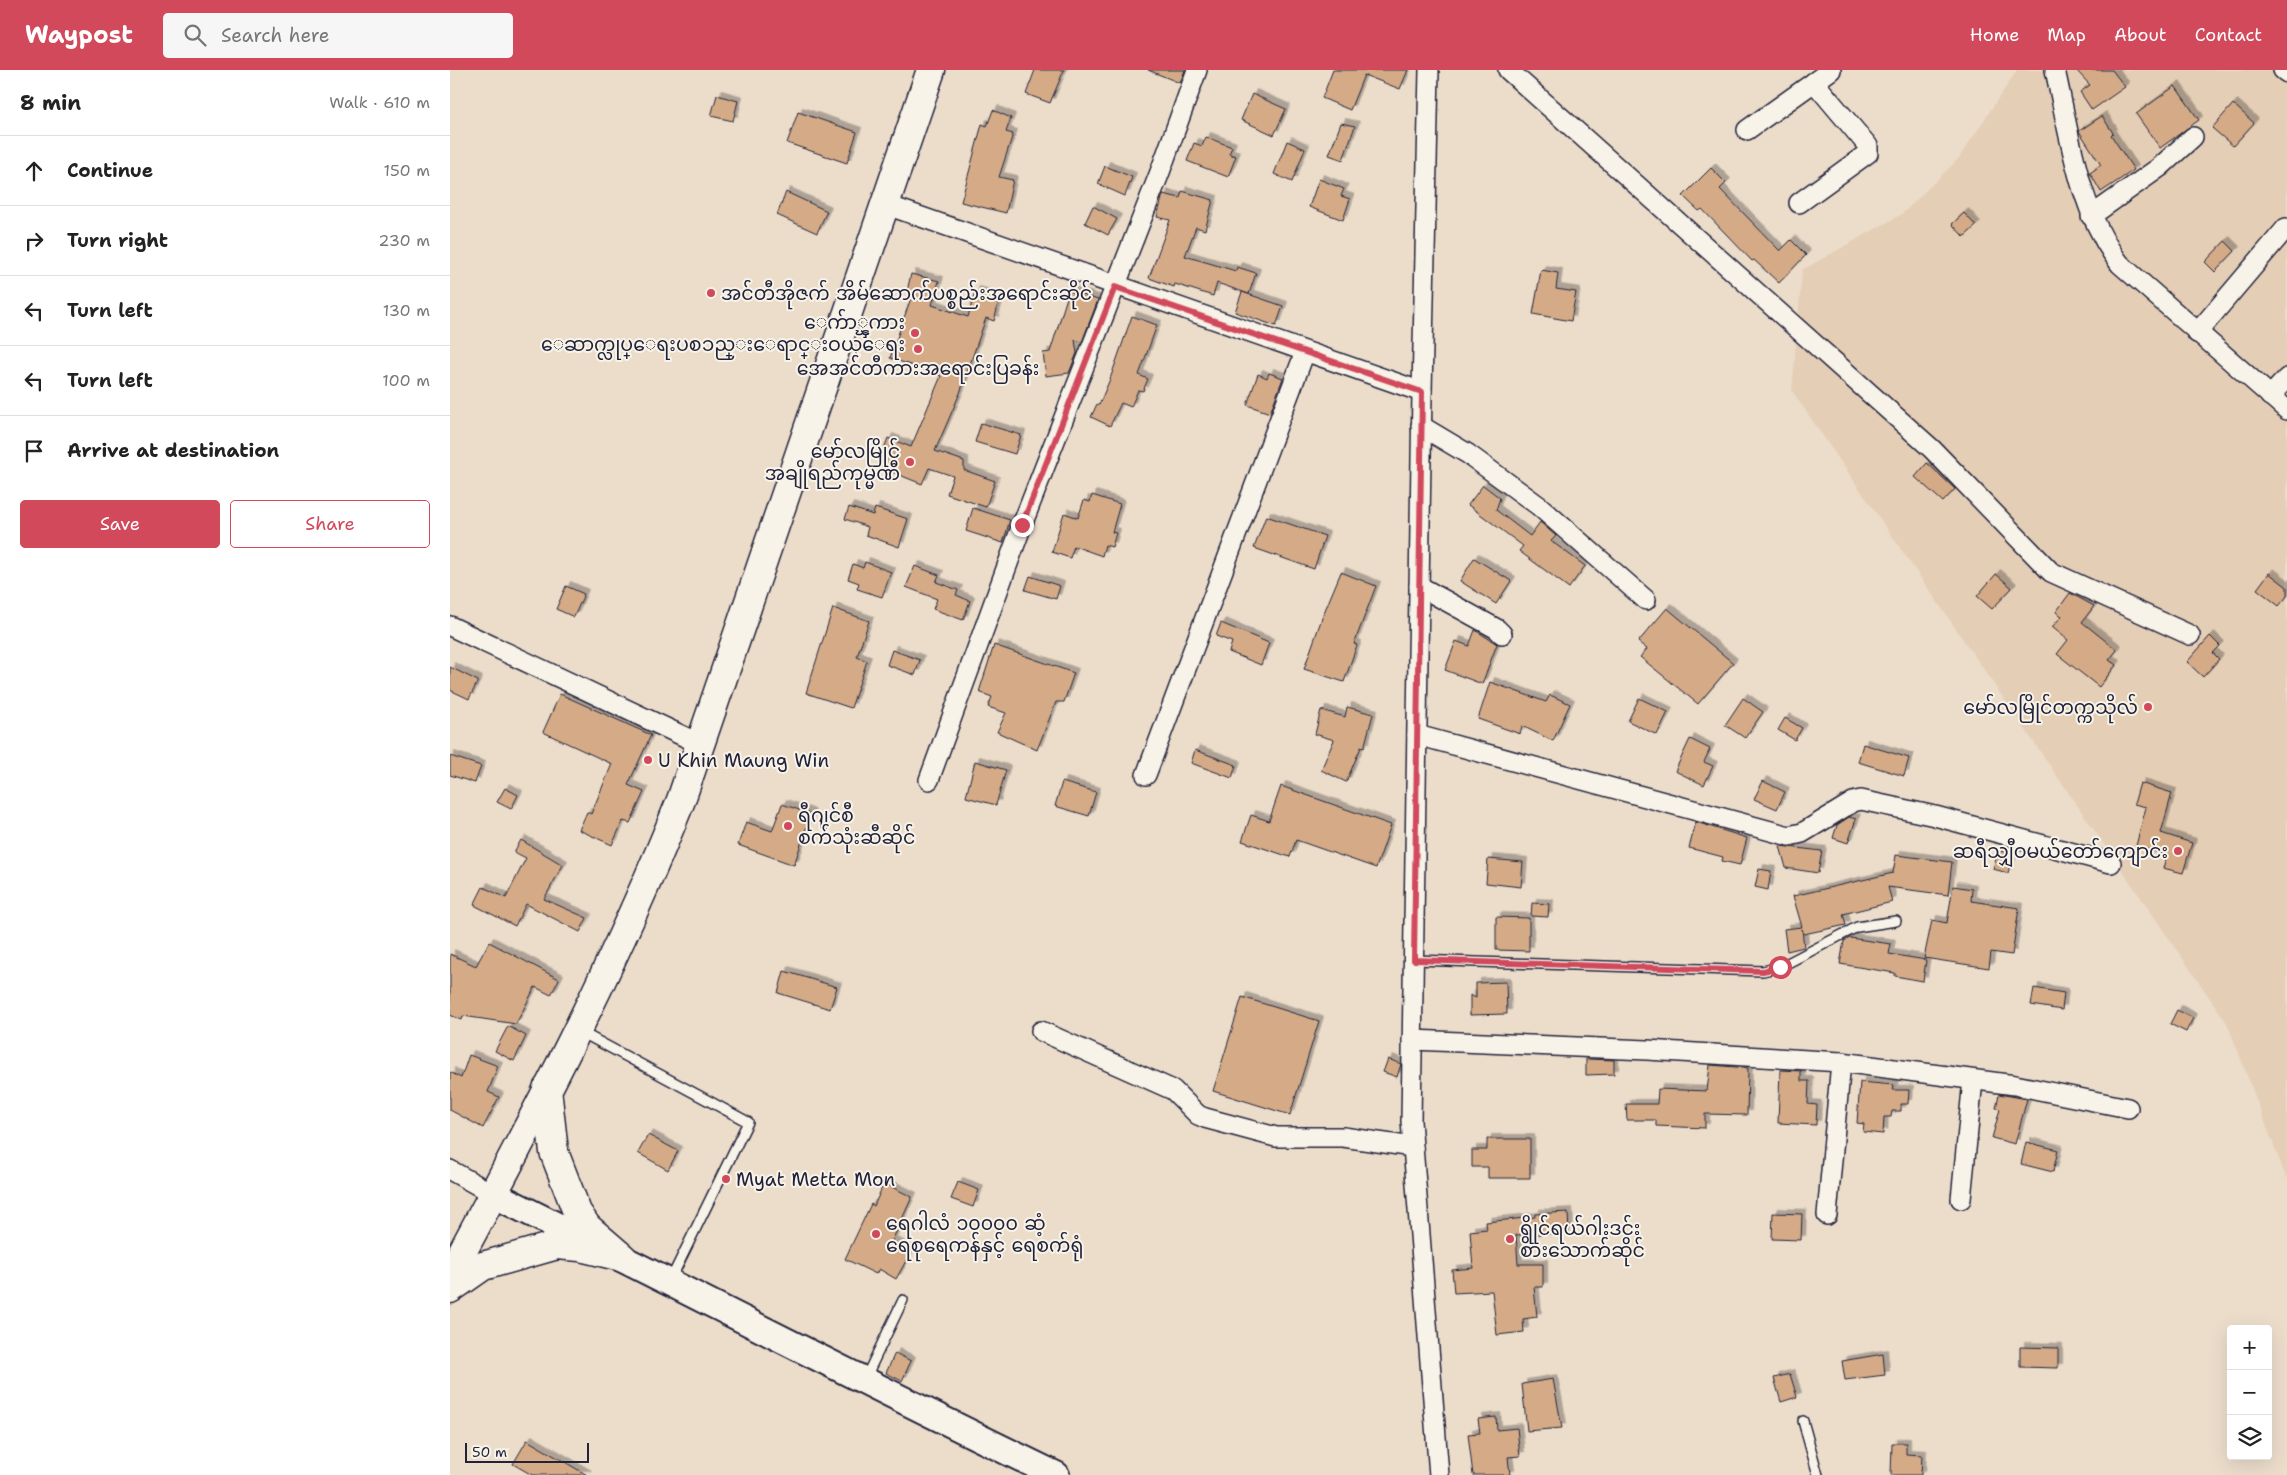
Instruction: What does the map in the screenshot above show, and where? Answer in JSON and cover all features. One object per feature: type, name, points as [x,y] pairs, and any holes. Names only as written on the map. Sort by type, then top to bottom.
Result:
[{"type":"main road","points":[[450,1275],[577,1029],[656,862],[700,744],[931,70]]},
{"type":"main road","points":[[547,1089],[554,1152],[577,1212],[587,1227],[623,1258]]},
{"type":"main road","points":[[493,1194],[670,1281],[864,1381],[1056,1475]]},
{"type":"main road","points":[[450,1289],[482,1266],[557,1245],[580,1246],[623,1258]]},
{"type":"street","points":[[929,780],[1022,525],[1115,287],[1196,70]]},
{"type":"street","points":[[1429,70],[1421,426],[1412,1040],[1413,1147],[1439,1475]]},
{"type":"street","points":[[1508,70],[1932,449],[2051,572],[2190,635]]},
{"type":"street","points":[[1747,130],[1831,70]]},
{"type":"street","points":[[2055,70],[2083,195],[2109,250],[2120,264],[2287,410]]},
{"type":"street","points":[[2284,70],[2287,73]]},
{"type":"street","points":[[1800,203],[1868,153],[1868,146],[1814,82]]},
{"type":"street","points":[[2092,216],[2160,167],[2193,137]]},
{"type":"street","points":[[884,204],[1115,287],[1422,392]]},
{"type":"street","points":[[2197,333],[2286,228]]},
{"type":"street","points":[[1146,775],[1305,352]]},
{"type":"street","points":[[2270,396],[2287,378]]},
{"type":"street","points":[[1421,426],[1468,454],[1539,506],[1646,600]]},
{"type":"street","points":[[1419,586],[1497,628],[1502,634]]},
{"type":"street","points":[[450,626],[700,744]]},
{"type":"street","points":[[1417,735],[1789,836],[1802,833],[1853,802],[1861,800],[1935,816],[2111,863]]},
{"type":"street","points":[[1041,1031],[1173,1090],[1198,1115],[1205,1118],[1276,1137],[1342,1137],[1413,1147]]},
{"type":"street","points":[[1412,1040],[1647,1050],[1841,1062],[2015,1085],[2128,1108]]},
{"type":"street","points":[[1827,1215],[1841,1062]]},
{"type":"street","points":[[1961,1199],[1973,1080]]},
{"type":"street","points":[[450,1170],[493,1194]]},
{"type":"lane","points":[[1414,960],[1763,971],[1780,967],[1857,927],[1896,921]]},
{"type":"lane","points":[[577,1029],[748,1122],[670,1281]]},
{"type":"lane","points":[[864,1381],[903,1300]]},
{"type":"lane","points":[[1803,1421],[1818,1475]]},
{"type":"shaded area","name":"မော်လမြိုင်တက္ကသိုလ်","points":[[2017,70],[2287,70],[2287,1180],[2227,1023],[1792,391],[1802,270],[1902,214],[1959,158]]},
{"type":"building","points":[[1035,70],[1064,70],[1050,103],[1026,94]]},
{"type":"building","points":[[1148,70],[1185,70],[1180,83]]},
{"type":"building","points":[[1333,70],[1408,70],[1400,89],[1364,75],[1350,110],[1322,98]]},
{"type":"building","points":[[2076,70],[2112,70],[2125,87],[2092,110],[2080,92],[2090,85]]},
{"type":"building","points":[[2175,86],[2199,120],[2160,148],[2136,114]]},
{"type":"building","points":[[1252,94],[1286,109],[1274,135],[1241,120]]},
{"type":"building","points":[[717,95],[738,101],[733,121],[711,116]]},
{"type":"building","points":[[2233,104],[2254,123],[2233,146],[2212,128]]},
{"type":"building","points":[[993,110],[1011,118],[1006,132],[1013,134],[999,177],[1013,180],[1006,213],[961,202],[982,124],[987,126]]},
{"type":"building","points":[[798,112],[857,132],[847,163],[787,143]]},
{"type":"building","points":[[2102,116],[2113,133],[2111,135],[2134,170],[2101,192],[2090,173],[2101,165],[2079,131]]},
{"type":"building","points":[[1341,123],[1355,126],[1343,160],[1329,155]]},
{"type":"building","points":[[1206,137],[1232,147],[1229,154],[1236,156],[1228,177],[1187,161],[1194,143],[1202,146]]},
{"type":"building","points":[[1287,141],[1305,149],[1292,182],[1274,174]]},
{"type":"building","points":[[1105,166],[1132,177],[1125,196],[1098,184]]},
{"type":"building","points":[[1711,168],[1726,183],[1720,189],[1780,251],[1791,240],[1806,255],[1779,283],[1754,260],[1752,261],[1702,209],[1699,211],[1683,196]]},
{"type":"building","points":[[1319,179],[1344,189],[1341,196],[1350,199],[1343,220],[1309,207]]},
{"type":"building","points":[[1182,191],[1213,200],[1205,230],[1196,227],[1185,256],[1236,271],[1237,267],[1256,273],[1249,294],[1217,283],[1213,296],[1175,284],[1174,287],[1149,278],[1170,220],[1157,217],[1163,194],[1180,198]]},
{"type":"building","points":[[786,192],[827,211],[817,233],[777,215]]},
{"type":"building","points":[[1093,206],[1117,219],[1108,235],[1085,223]]},
{"type":"building","points":[[1964,213],[1976,226],[1964,237],[1952,224]]},
{"type":"building","points":[[2225,241],[2235,251],[2215,272],[2205,262]]},
{"type":"building","points":[[1541,270],[1558,273],[1556,289],[1576,292],[1571,321],[1533,314]]},
{"type":"building","points":[[911,274],[939,281],[932,305],[968,317],[975,291],[1000,298],[994,321],[986,318],[960,393],[935,451],[964,461],[964,470],[995,481],[986,507],[947,494],[953,476],[929,468],[922,484],[877,466],[888,438],[911,447],[941,376],[890,358],[913,292],[907,291]]},
{"type":"building","points":[[1069,291],[1098,300],[1082,342],[1075,340],[1077,353],[1069,373],[1046,376],[1043,353],[1050,352]]},
{"type":"building","points":[[1242,292],[1283,306],[1276,326],[1235,312]]},
{"type":"building","points":[[1132,316],[1157,325],[1139,375],[1148,379],[1143,391],[1138,390],[1131,407],[1121,403],[1110,426],[1091,417],[1097,404],[1099,405],[1110,379]]},
{"type":"building","points":[[1269,373],[1283,378],[1270,413],[1247,405],[1258,374],[1267,378]]},
{"type":"building","points":[[981,423],[1021,435],[1015,454],[975,442]]},
{"type":"building","points":[[1927,463],[1955,489],[1943,502],[1915,477]]},
{"type":"building","points":[[1483,485],[1500,498],[1496,510],[1530,536],[1540,522],[1556,536],[1551,541],[1585,566],[1569,588],[1519,551],[1523,546],[1468,505]]},
{"type":"building","points":[[1092,495],[1120,504],[1112,532],[1116,533],[1112,547],[1105,545],[1102,556],[1074,546],[1070,558],[1052,552],[1064,513],[1078,518],[1084,500],[1090,502]]},
{"type":"building","points":[[849,507],[873,515],[875,508],[908,519],[899,547],[866,535],[868,527],[845,519]]},
{"type":"building","points":[[973,508],[1010,520],[1003,543],[966,531]]},
{"type":"building","points":[[1266,516],[1325,536],[1314,569],[1254,548]]},
{"type":"building","points":[[1474,558],[1511,581],[1496,604],[1460,581]]},
{"type":"building","points":[[865,562],[891,572],[882,597],[857,589],[859,583],[848,579],[853,564],[863,568]]},
{"type":"building","points":[[915,566],[939,575],[936,582],[958,590],[956,595],[970,601],[963,620],[933,609],[937,599],[906,587]]},
{"type":"building","points":[[1341,572],[1376,586],[1354,644],[1357,645],[1344,682],[1304,669]]},
{"type":"building","points":[[2269,573],[2287,587],[2287,596],[2279,606],[2257,589]]},
{"type":"building","points":[[1996,574],[2012,588],[1992,609],[1977,596]]},
{"type":"building","points":[[1030,576],[1060,586],[1056,599],[1025,590]]},
{"type":"building","points":[[566,586],[584,594],[574,617],[556,609]]},
{"type":"building","points":[[2070,593],[2094,606],[2082,622],[2117,650],[2109,660],[2116,665],[2099,687],[2057,654],[2068,640],[2052,627],[2062,616],[2056,612]]},
{"type":"building","points":[[833,608],[869,621],[857,657],[867,661],[851,708],[806,693]]},
{"type":"building","points":[[1667,608],[1733,663],[1698,704],[1640,657],[1647,649],[1638,642]]},
{"type":"building","points":[[1221,623],[1269,643],[1261,665],[1229,652],[1232,642],[1216,636]]},
{"type":"building","points":[[1475,630],[1497,644],[1482,684],[1445,670],[1456,641],[1469,646]]},
{"type":"building","points":[[2210,636],[2220,646],[2213,653],[2219,659],[2203,677],[2187,662]]},
{"type":"building","points":[[994,645],[1074,673],[1064,702],[1056,702],[1037,750],[997,732],[1006,713],[988,707],[992,697],[979,692]]},
{"type":"building","points":[[892,650],[920,660],[915,675],[887,665]]},
{"type":"building","points":[[450,667],[478,681],[469,699],[450,690]]},
{"type":"building","points":[[1490,682],[1546,702],[1550,695],[1570,704],[1553,741],[1522,726],[1520,734],[1478,719]]},
{"type":"building","points":[[560,694],[651,735],[628,785],[644,792],[630,823],[623,821],[612,845],[579,830],[587,812],[591,814],[612,764],[543,732]]},
{"type":"building","points":[[1639,698],[1668,712],[1657,735],[1628,721]]},
{"type":"building","points":[[1743,698],[1763,712],[1745,738],[1725,725]]},
{"type":"building","points":[[1347,707],[1373,714],[1364,748],[1361,747],[1346,782],[1321,770],[1334,740],[1315,734],[1321,710],[1345,717]]},
{"type":"building","points":[[1785,718],[1802,728],[1795,740],[1778,730]]},
{"type":"building","points":[[1690,739],[1710,749],[1704,762],[1713,766],[1704,785],[1675,771]]},
{"type":"building","points":[[1863,744],[1909,758],[1904,776],[1858,762]]},
{"type":"building","points":[[1195,750],[1236,765],[1232,778],[1191,763]]},
{"type":"building","points":[[450,756],[481,766],[475,783],[450,775]]},
{"type":"building","points":[[975,761],[1006,770],[996,805],[966,797]]},
{"type":"building","points":[[1763,781],[1785,792],[1777,809],[1754,799]]},
{"type":"building","points":[[1062,782],[1096,792],[1089,816],[1055,806]]},
{"type":"building","points":[[2140,783],[2172,793],[2161,833],[2192,843],[2183,873],[2163,868],[2167,855],[2136,846],[2146,807],[2134,804]]},
{"type":"building","points":[[1281,786],[1391,825],[1376,868],[1296,840],[1290,857],[1242,841],[1251,815],[1269,821]]},
{"type":"building","points":[[505,788],[518,795],[511,809],[497,802]]},
{"type":"building","points":[[782,804],[811,814],[794,865],[738,845],[746,822],[772,831]]},
{"type":"building","points":[[1849,817],[1856,819],[1848,843],[1833,838],[1837,825]]},
{"type":"building","points":[[1696,822],[1747,838],[1740,865],[1722,861],[1723,857],[1689,848]]},
{"type":"building","points":[[521,840],[563,865],[544,899],[587,918],[580,932],[526,904],[515,926],[474,905],[483,887],[506,898],[526,858],[514,852]]},
{"type":"building","points":[[1780,846],[1822,851],[1818,873],[1786,868]]},
{"type":"building","points":[[1998,850],[2013,854],[2008,873],[1993,869]]},
{"type":"building","points":[[1896,855],[1952,862],[1948,895],[1888,887],[1892,902],[1843,914],[1846,925],[1804,934],[1802,929],[1804,947],[1787,951],[1784,929],[1802,927],[1793,896],[1893,873]]},
{"type":"building","points":[[1488,859],[1523,862],[1521,887],[1486,883]]},
{"type":"building","points":[[1759,869],[1771,871],[1768,890],[1755,887]]},
{"type":"building","points":[[1953,886],[1972,889],[1971,901],[2019,908],[2012,955],[1991,952],[1989,968],[1924,958],[1932,920],[1947,923]]},
{"type":"building","points":[[1532,903],[1549,904],[1548,917],[1531,916]]},
{"type":"building","points":[[1496,917],[1529,918],[1529,951],[1496,950]]},
{"type":"building","points":[[1850,938],[1891,944],[1889,954],[1926,960],[1923,981],[1895,976],[1895,973],[1840,964],[1844,941]]},
{"type":"building","points":[[489,942],[559,979],[551,995],[535,987],[516,1024],[463,1016],[462,1020],[450,1015],[450,954],[476,966]]},
{"type":"building","points":[[784,971],[837,987],[830,1009],[778,993]]},
{"type":"building","points":[[1506,982],[1507,1014],[1470,1015],[1470,995],[1476,998],[1476,983]]},
{"type":"building","points":[[2034,988],[2064,993],[2062,1010],[2031,1005]]},
{"type":"building","points":[[1242,997],[1319,1021],[1290,1115],[1213,1091]]},
{"type":"building","points":[[2177,1010],[2193,1018],[2186,1032],[2170,1024]]},
{"type":"building","points":[[508,1026],[526,1036],[514,1061],[495,1051]]},
{"type":"building","points":[[469,1055],[498,1066],[488,1092],[499,1097],[483,1128],[450,1110],[450,1072],[461,1078]]},
{"type":"building","points":[[1388,1059],[1401,1064],[1397,1077],[1383,1072]]},
{"type":"building","points":[[1586,1059],[1614,1060],[1614,1074],[1586,1075]]},
{"type":"building","points":[[1710,1065],[1748,1068],[1747,1115],[1705,1114],[1705,1128],[1656,1126],[1656,1120],[1627,1120],[1626,1104],[1657,1104],[1658,1089],[1707,1091]]},
{"type":"building","points":[[1780,1070],[1801,1071],[1801,1081],[1809,1081],[1808,1104],[1817,1105],[1816,1125],[1778,1123]]},
{"type":"building","points":[[1860,1082],[1894,1085],[1893,1090],[1909,1090],[1908,1104],[1901,1104],[1901,1111],[1892,1111],[1891,1117],[1884,1117],[1883,1134],[1863,1132],[1864,1124],[1857,1123]]},
{"type":"building","points":[[1999,1094],[2027,1099],[2015,1144],[1992,1138],[2000,1109],[1996,1108]]},
{"type":"building","points":[[648,1135],[678,1151],[668,1170],[638,1153]]},
{"type":"building","points":[[1487,1139],[1530,1139],[1530,1178],[1488,1178],[1488,1167],[1472,1167],[1472,1150],[1487,1150]]},
{"type":"building","points":[[2026,1142],[2058,1150],[2053,1172],[2021,1164]]},
{"type":"building","points":[[958,1182],[979,1190],[973,1207],[951,1199]]},
{"type":"building","points":[[884,1183],[912,1197],[892,1241],[911,1252],[896,1279],[879,1269],[876,1274],[845,1259],[871,1204],[874,1206]]},
{"type":"building","points":[[1568,1212],[1569,1233],[1516,1235],[1518,1264],[1543,1264],[1543,1287],[1534,1287],[1537,1317],[1523,1319],[1524,1332],[1497,1335],[1492,1291],[1454,1293],[1452,1270],[1473,1268],[1470,1231],[1487,1229],[1486,1222],[1535,1217],[1535,1214]]},
{"type":"building","points":[[1773,1213],[1802,1214],[1801,1240],[1772,1239]]},
{"type":"building","points":[[2020,1347],[2058,1348],[2058,1368],[2020,1367]]},
{"type":"building","points":[[895,1353],[911,1361],[902,1381],[886,1373]]},
{"type":"building","points":[[1883,1354],[1885,1375],[1845,1380],[1842,1361]]},
{"type":"building","points":[[1790,1374],[1797,1397],[1781,1402],[1774,1378]]},
{"type":"building","points":[[1553,1379],[1562,1428],[1527,1431],[1522,1384]]},
{"type":"building","points":[[1496,1417],[1497,1430],[1517,1428],[1520,1456],[1508,1457],[1510,1475],[1473,1475],[1468,1434],[1480,1433],[1478,1419]]},
{"type":"building","points":[[527,1440],[587,1475],[532,1475],[513,1464]]},
{"type":"building","points":[[1892,1443],[1906,1443],[1906,1454],[1922,1455],[1921,1475],[1891,1475]]},
{"type":"place","name":"အင်တီအိုဇက် အိမ်ဆောက်ပစ္စည်းအရောင်းဆိုင်","points":[[711,293]]},
{"type":"place","name":"ေက်ာ္ၾကား ေဆာက္လုပ္ေရးပစၥည္းေရာင္းဝယ္ေရး","points":[[915,333]]},
{"type":"place","name":"အေအင်တီကားအရောင်းပြခန်း","points":[[918,349]]},
{"type":"place","name":"မော်လမြိုင် အချိုရည်ကုမ္မဏီ","points":[[910,462]]},
{"type":"place","name":"မော်လမြိုင်တက္ကသိုလ်","points":[[2148,707]]},
{"type":"place","name":"U Khin Maung Win","points":[[648,760]]},
{"type":"place","name":"ရီဂျင်စီ စက်သုံးဆီဆိုင်","points":[[788,826]]},
{"type":"place","name":"ဆရီသျှီဝမယ်တော်ကျောင်း","points":[[2178,851]]},
{"type":"place","name":"Myat Metta Mon","points":[[726,1179]]},
{"type":"place","name":"ရေဂါလံ ၁၀၀၀၀ ဆံ့ ရေစုရေကန်နှင့် ရေစက်ရုံ","points":[[876,1234]]},
{"type":"place","name":"ရွိုင်ရယ်ဂါးဒင်း စားသောက်ဆိုင်","points":[[1510,1239]]},
{"type":"route","points":[[1022,525],[1115,287],[1422,392],[1414,960],[1763,971],[1771,971],[1780,967]]}]
